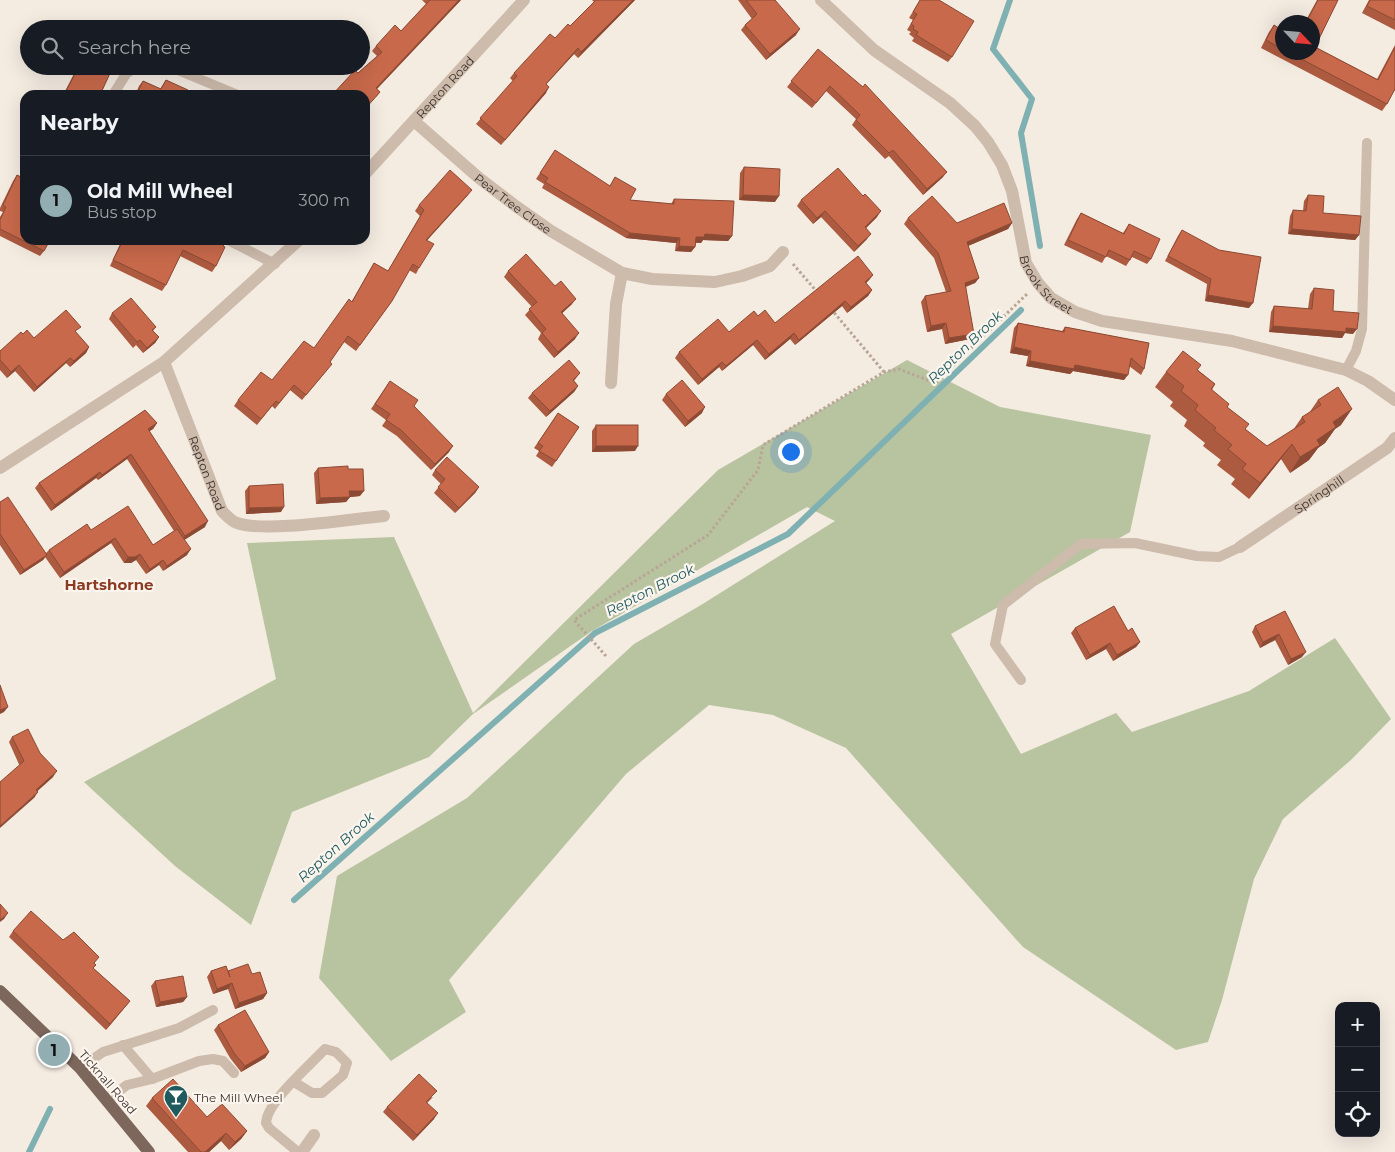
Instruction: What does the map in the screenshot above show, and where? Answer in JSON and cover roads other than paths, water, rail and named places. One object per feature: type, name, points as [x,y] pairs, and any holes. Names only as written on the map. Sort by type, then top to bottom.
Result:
[{"type":"main road","name":"Ticknall Road","points":[[0,991],[80,1068],[149,1152]]},
{"type":"street","name":"Repton Road","points":[[370,168],[524,0]]},
{"type":"street","name":"Brook Street","points":[[821,0],[874,50],[950,103],[975,126],[988,142],[1002,165],[1012,191],[1026,263],[1038,283],[1051,298],[1075,312],[1102,321],[1232,341],[1346,370],[1368,381],[1395,400]]},
{"type":"street","name":"Pear Tree Close","points":[[414,120],[479,178],[517,207],[558,236],[622,273],[652,279],[715,282],[742,276],[770,266],[783,252]]},
{"type":"street","points":[[0,468],[164,362],[294,245]]},
{"type":"street","points":[[611,383],[616,304],[622,273]]},
{"type":"street","name":"Repton Road","points":[[164,362],[222,510],[234,522],[246,526],[288,525],[384,516]]},
{"type":"street","name":"Springhill","points":[[1240,547],[1387,448],[1395,438]]},
{"type":"street","points":[[302,1152],[314,1136]]},
{"type":"lane","points":[[116,90],[125,75]]},
{"type":"lane","points":[[190,75],[226,90]]},
{"type":"lane","points":[[1346,370],[1356,351],[1362,329],[1367,143]]},
{"type":"lane","points":[[238,245],[274,264]]},
{"type":"lane","points":[[1021,680],[994,644],[1003,605],[1081,544],[1135,543],[1196,556],[1219,557],[1240,547]]},
{"type":"lane","points":[[80,1068],[103,1052],[179,1028],[213,1010]]},
{"type":"lane","points":[[123,1045],[152,1079]]},
{"type":"lane","points":[[294,1082],[312,1093],[322,1093],[342,1075],[347,1063],[336,1052],[325,1049],[294,1082],[269,1111],[266,1123],[269,1128],[298,1152]]},
{"type":"lane","points":[[107,1100],[127,1085],[213,1059],[223,1062],[234,1073]]},
{"type":"waterway","name":"Repton Brook","points":[[1010,0],[993,49],[1032,99],[1021,133],[1040,246]]},
{"type":"waterway","name":"Repton Brook","points":[[294,900],[595,633],[788,534],[1021,310]]},
{"type":"waterway","name":"Repton Brook","points":[[29,1152],[50,1109]]},
{"type":"place","name":"Old Mill Wheel","points":[[54,1050]]},
{"type":"place","name":"The Mill Wheel","points":[[176,1118]]},
{"type":"district","name":"Hartshorne","points":[[109,584]]}]
